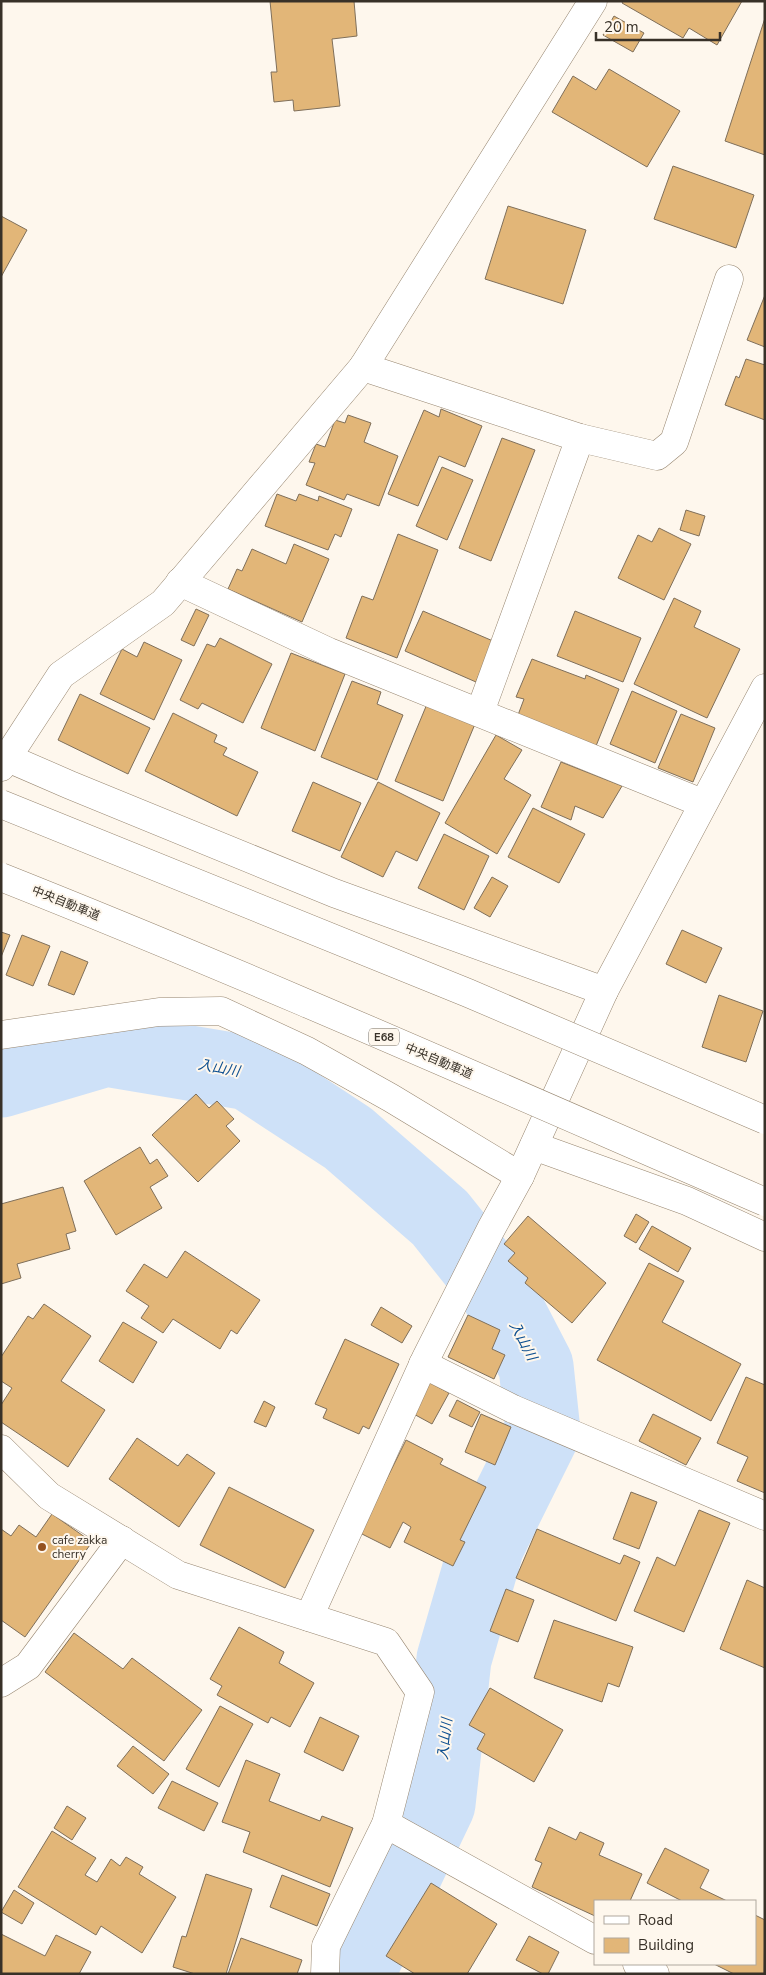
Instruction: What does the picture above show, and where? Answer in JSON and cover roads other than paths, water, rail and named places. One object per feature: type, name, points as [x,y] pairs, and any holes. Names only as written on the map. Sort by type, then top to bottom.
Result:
[{"type":"main road","points":[[594,1],[363,367],[163,603],[60,675],[3,760],[70,785],[334,893],[604,991]]},
{"type":"main road","points":[[363,367],[580,438],[657,456],[674,442],[729,279]]},
{"type":"main road","points":[[480,712],[580,438]]},
{"type":"main road","points":[[180,582],[329,652],[702,803]]},
{"type":"main road","points":[[308,1617],[423,1364],[465,1279],[520,1176],[604,991],[702,803],[765,688]]},
{"type":"main road","points":[[1,804],[468,993],[765,1120]]},
{"type":"main road","name":"中央自動車道","points":[[1,877],[442,1061],[765,1202]]},
{"type":"main road","points":[[1,1035],[159,1012],[221,1011],[307,1051],[391,1098],[520,1176]]},
{"type":"main road","points":[[534,1146],[687,1201],[765,1237]]},
{"type":"main road","points":[[423,1364],[513,1409],[765,1516]]},
{"type":"main road","points":[[1,1449],[49,1496],[178,1576],[386,1642],[420,1692],[394,1830],[326,1946],[326,1974]]},
{"type":"main road","points":[[1,1683],[28,1666],[122,1540]]},
{"type":"main road","points":[[394,1830],[594,1939]]},
{"type":"main road","points":[[639,1965],[655,1974]]},
{"type":"waterway","name":"入山川","points":[[1,1080],[106,1049],[249,1073],[348,1138],[440,1218],[495,1287],[536,1366],[543,1432],[487,1545],[454,1659],[438,1804],[357,1974]]},
{"type":"place","name":"cafe zakka cherry","points":[[42,1547]]}]
